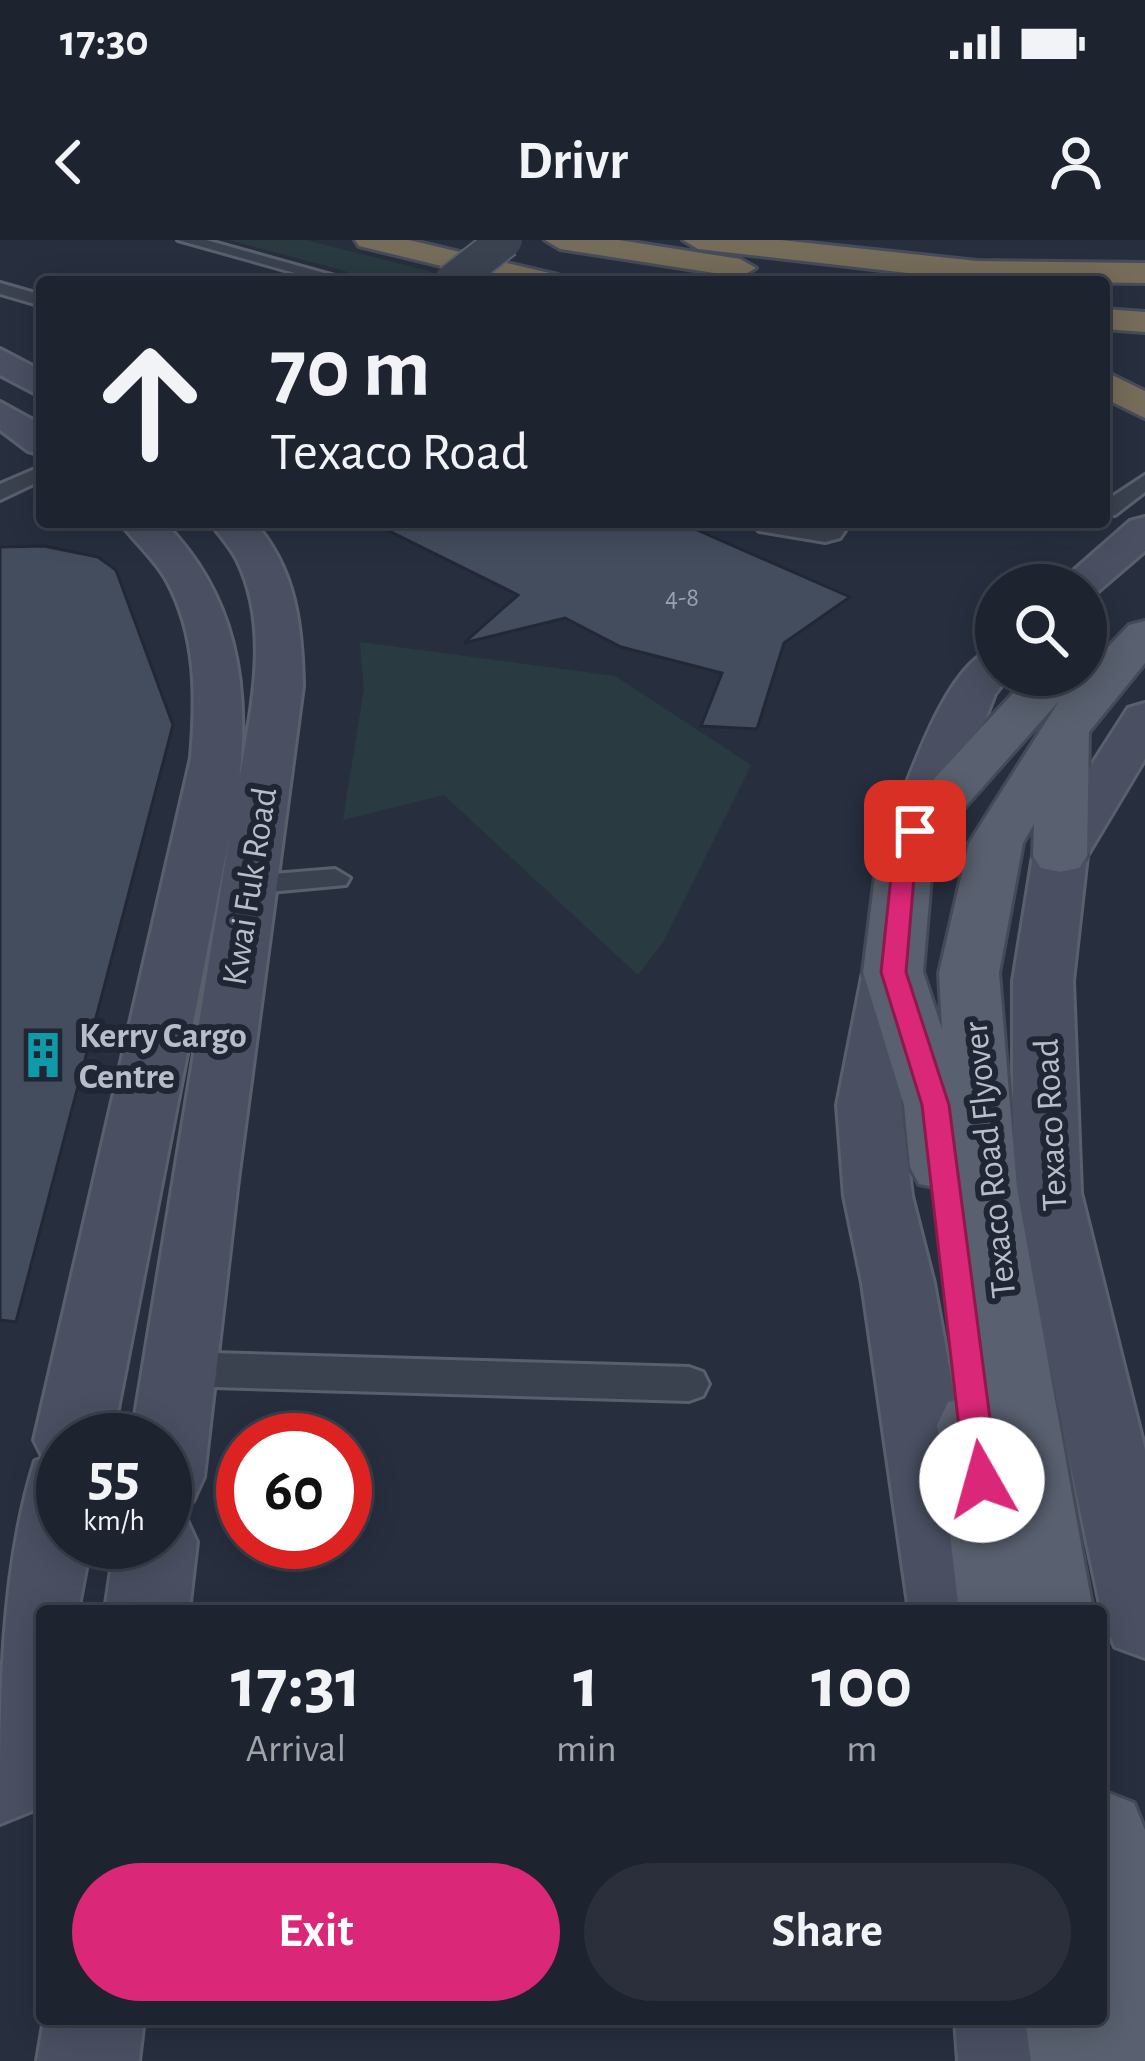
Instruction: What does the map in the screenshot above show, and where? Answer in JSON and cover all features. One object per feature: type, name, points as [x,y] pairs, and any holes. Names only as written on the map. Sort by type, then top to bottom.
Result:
[{"type":"highway","points":[[370,240],[522,276]]},
{"type":"highway","points":[[480,240],[710,276]]},
{"type":"highway","points":[[560,240],[809,276]]},
{"type":"highway","points":[[698,240],[976,271],[1145,273]]},
{"type":"highway","points":[[1110,301],[1145,303]]},
{"type":"highway","points":[[1110,319],[1145,322]]},
{"type":"highway","points":[[1110,359],[1145,364]]},
{"type":"highway","points":[[1110,386],[1145,406]]},
{"type":"main road","points":[[0,360],[36,382]]},
{"type":"main road","points":[[0,413],[36,439]]},
{"type":"main road","points":[[1094,564],[1126,520]]},
{"type":"main road","name":"Kwai Fuk Road","points":[[79,1413],[207,816],[220,724],[222,692],[212,628],[175,557],[147,528]]},
{"type":"main road","name":"Kwai Fuk Road","points":[[173,1413],[279,686],[280,651],[270,581],[255,550],[236,528]]},
{"type":"main road","points":[[1107,624],[1145,590]]},
{"type":"main road","points":[[915,831],[1048,704],[1109,670],[1145,635]]},
{"type":"main road","points":[[950,1605],[898,1282],[878,1196],[869,1105],[893,972],[903,877],[915,831],[975,688]]},
{"type":"main road","points":[[1048,704],[1060,856]]},
{"type":"main road","name":"Texaco Road Flyover","points":[[1048,704],[995,843],[969,973],[983,1188],[1050,1605]]},
{"type":"main road","name":"Texaco Road","points":[[1145,718],[1060,856],[1043,981],[1047,1192],[1145,1618]]},
{"type":"main road","name":"Texaco Road Flyover","points":[[893,972],[935,1105],[1000,1605]]},
{"type":"main road","points":[[37,1605],[45,1569]]},
{"type":"main road","points":[[148,1605],[152,1569]]},
{"type":"main road","points":[[0,1779],[36,1611]]},
{"type":"main road","points":[[1107,1965],[1110,2030]]},
{"type":"main road","points":[[88,2061],[93,2025]]},
{"type":"main road","points":[[1006,2025],[1009,2061]]},
{"type":"street","points":[[459,276],[505,240]]},
{"type":"street","points":[[510,276],[549,240]]},
{"type":"street","points":[[812,528],[825,530]]},
{"type":"lane","points":[[186,240],[325,276]]},
{"type":"lane","points":[[0,288],[36,299]]},
{"type":"lane","points":[[0,493],[36,475]]},
{"type":"lane","points":[[1126,520],[1145,482]]},
{"type":"lane","points":[[0,511],[36,502]]},
{"type":"lane","points":[[247,885],[334,878]]},
{"type":"lane","points":[[179,1369],[689,1384]]},
{"type":"shaded area","points":[[229,240],[305,240],[433,272],[353,276]]},
{"type":"shaded area","points":[[360,642],[615,676],[751,765],[663,942],[638,975],[444,795],[343,820],[364,689]]},
{"type":"building","points":[[383,528],[693,528],[850,597],[784,643],[757,729],[701,726],[722,673],[621,647],[565,618],[464,643],[518,595]]},
{"type":"building","name":"Kerry Cargo Centre","points":[[44,546],[98,557],[116,570],[173,725],[16,1322],[0,1320],[0,547]]},
{"type":"place","name":"Kerry Cargo Centre","points":[[43,1055]]},
{"type":"route","points":[[915,831],[903,877],[893,972],[935,1105],[982,1480]]}]
